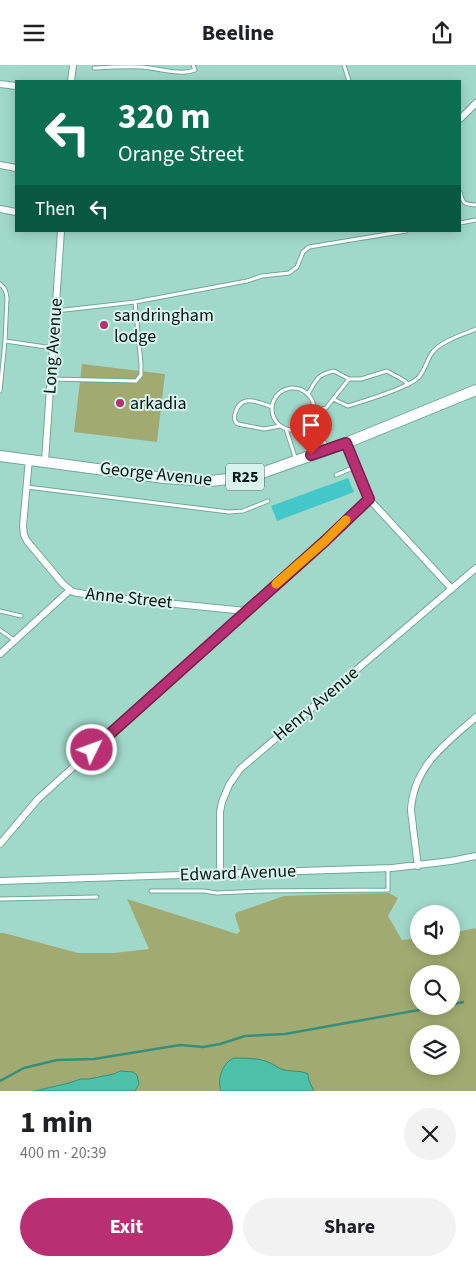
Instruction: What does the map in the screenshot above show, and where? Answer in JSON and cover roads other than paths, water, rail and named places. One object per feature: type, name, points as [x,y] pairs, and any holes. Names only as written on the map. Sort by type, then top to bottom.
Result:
[{"type":"main road","name":"George Avenue","points":[[0,456],[164,478],[211,481],[244,477],[259,474],[346,443],[476,391]]},
{"type":"street","points":[[71,80],[72,65]]},
{"type":"street","points":[[0,84],[15,86]]},
{"type":"street","points":[[461,118],[476,103]]},
{"type":"street","points":[[0,165],[15,168]]},
{"type":"street","points":[[0,209],[15,212]]},
{"type":"street","name":"Long Avenue","points":[[45,461],[61,232]]},
{"type":"street","points":[[346,443],[369,499],[452,589]]},
{"type":"street","name":"Anne Street","points":[[29,459],[22,526],[25,538],[29,545],[70,590],[80,594],[96,596],[246,611]]},
{"type":"street","points":[[0,844],[38,799],[325,541],[369,499]]},
{"type":"street","name":"Henry Avenue","points":[[220,874],[220,812],[222,801],[229,785],[240,769],[476,568]]},
{"type":"street","points":[[0,654],[70,590]]},
{"type":"street","points":[[418,866],[411,809],[415,790],[422,772],[432,757],[476,717]]},
{"type":"street","name":"Edward Avenue","points":[[0,881],[388,869],[476,856]]},
{"type":"lane","points":[[94,68],[115,66],[140,67],[190,72],[195,70],[193,65]]},
{"type":"lane","points":[[344,65],[349,80]]},
{"type":"lane","points":[[461,195],[463,202],[466,204],[476,205]]},
{"type":"lane","points":[[461,223],[476,220]]},
{"type":"lane","points":[[56,311],[135,302],[247,281],[262,276],[289,273],[297,267],[303,252],[309,247],[400,232]]},
{"type":"lane","points":[[0,284],[4,287],[7,298],[0,391]]},
{"type":"lane","points":[[50,379],[136,381],[141,375],[141,364],[135,302]]},
{"type":"lane","points":[[333,399],[348,406],[408,385],[420,377],[431,355],[438,346],[476,329]]},
{"type":"lane","points":[[5,341],[53,349]]},
{"type":"lane","points":[[308,393],[318,377],[326,372],[334,371],[349,379],[361,379],[387,371],[405,381],[408,385]]},
{"type":"lane","points":[[314,411],[326,408],[349,379]]},
{"type":"lane","points":[[295,388],[308,393],[312,400],[314,411],[307,425],[297,430],[286,429],[274,417],[272,407],[276,397],[285,390],[295,388]]},
{"type":"lane","points":[[272,407],[250,400],[242,402],[236,409],[234,419],[238,424],[264,429],[281,426]]},
{"type":"lane","points":[[313,416],[327,449]]},
{"type":"lane","points":[[286,429],[296,460]]},
{"type":"lane","points":[[336,475],[355,467]]},
{"type":"lane","name":"George Avenue","points":[[26,487],[229,512],[243,511],[268,501]]},
{"type":"lane","points":[[0,611],[21,616]]},
{"type":"lane","points":[[0,630],[15,641]]},
{"type":"lane","points":[[151,891],[204,891],[216,893],[388,890],[388,869]]},
{"type":"lane","points":[[0,899],[97,897]]},
{"type":"waterway","points":[[0,1081],[24,1068],[57,1060],[94,1059],[180,1045],[203,1047],[245,1036],[285,1034],[410,1012]]},
{"type":"place","name":"sandringham lodge","points":[[104,325]]},
{"type":"place","name":"arkadia","points":[[120,403]]}]
